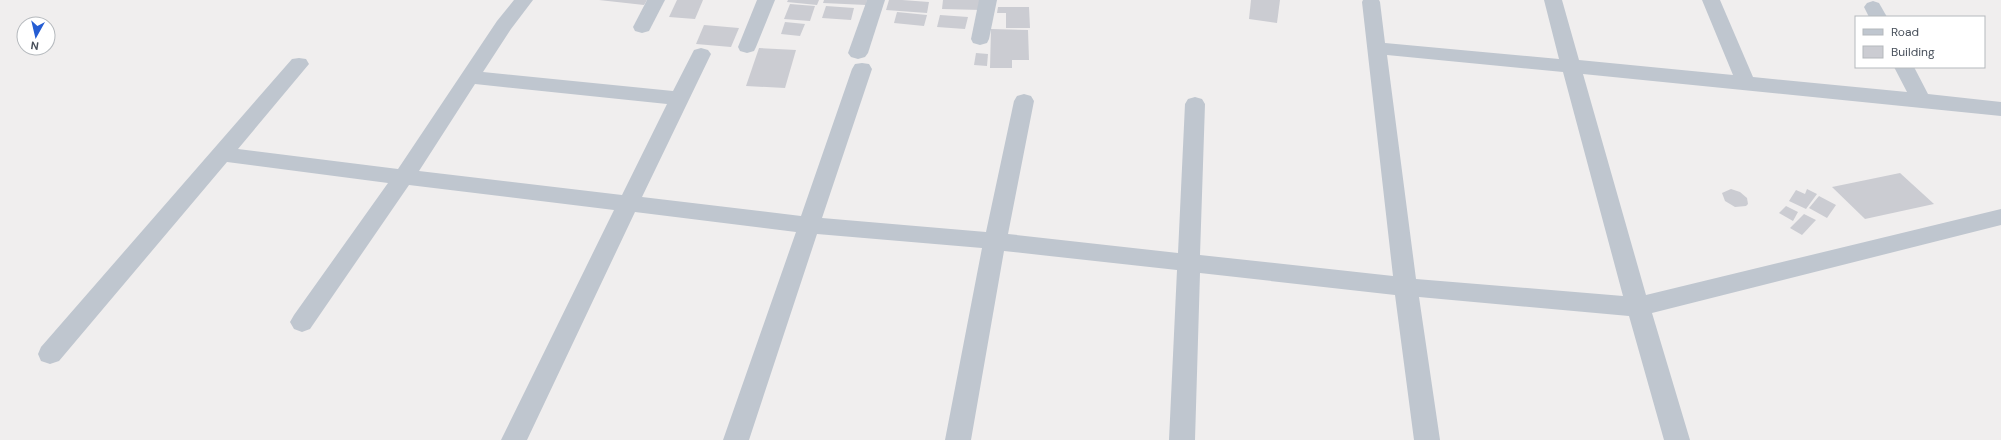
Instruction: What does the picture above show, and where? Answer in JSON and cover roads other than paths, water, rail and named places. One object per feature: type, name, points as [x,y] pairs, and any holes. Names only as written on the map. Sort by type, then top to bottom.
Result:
[{"type":"street","points":[[302,322],[404,177],[504,25],[524,0]]},
{"type":"street","points":[[642,27],[656,0]]},
{"type":"street","points":[[747,47],[766,0]]},
{"type":"street","points":[[736,440],[809,225],[860,61],[876,0]]},
{"type":"street","points":[[980,38],[988,0]]},
{"type":"street","points":[[1553,0],[1638,307],[1677,440]]},
{"type":"street","points":[[1711,0],[1746,83]]},
{"type":"street","points":[[1371,2],[1406,287],[1427,440]]},
{"type":"street","points":[[1376,48],[2001,109]]},
{"type":"street","points":[[514,440],[701,54]]},
{"type":"street","points":[[50,354],[220,154],[299,64]]},
{"type":"street","points":[[1905,68],[1921,100]]},
{"type":"street","points":[[470,77],[680,98]]},
{"type":"street","points":[[958,440],[995,241],[1024,101]]},
{"type":"street","points":[[1182,440],[1195,104]]},
{"type":"street","points":[[220,154],[809,225],[995,241],[1406,287],[1638,307],[2001,217]]}]
